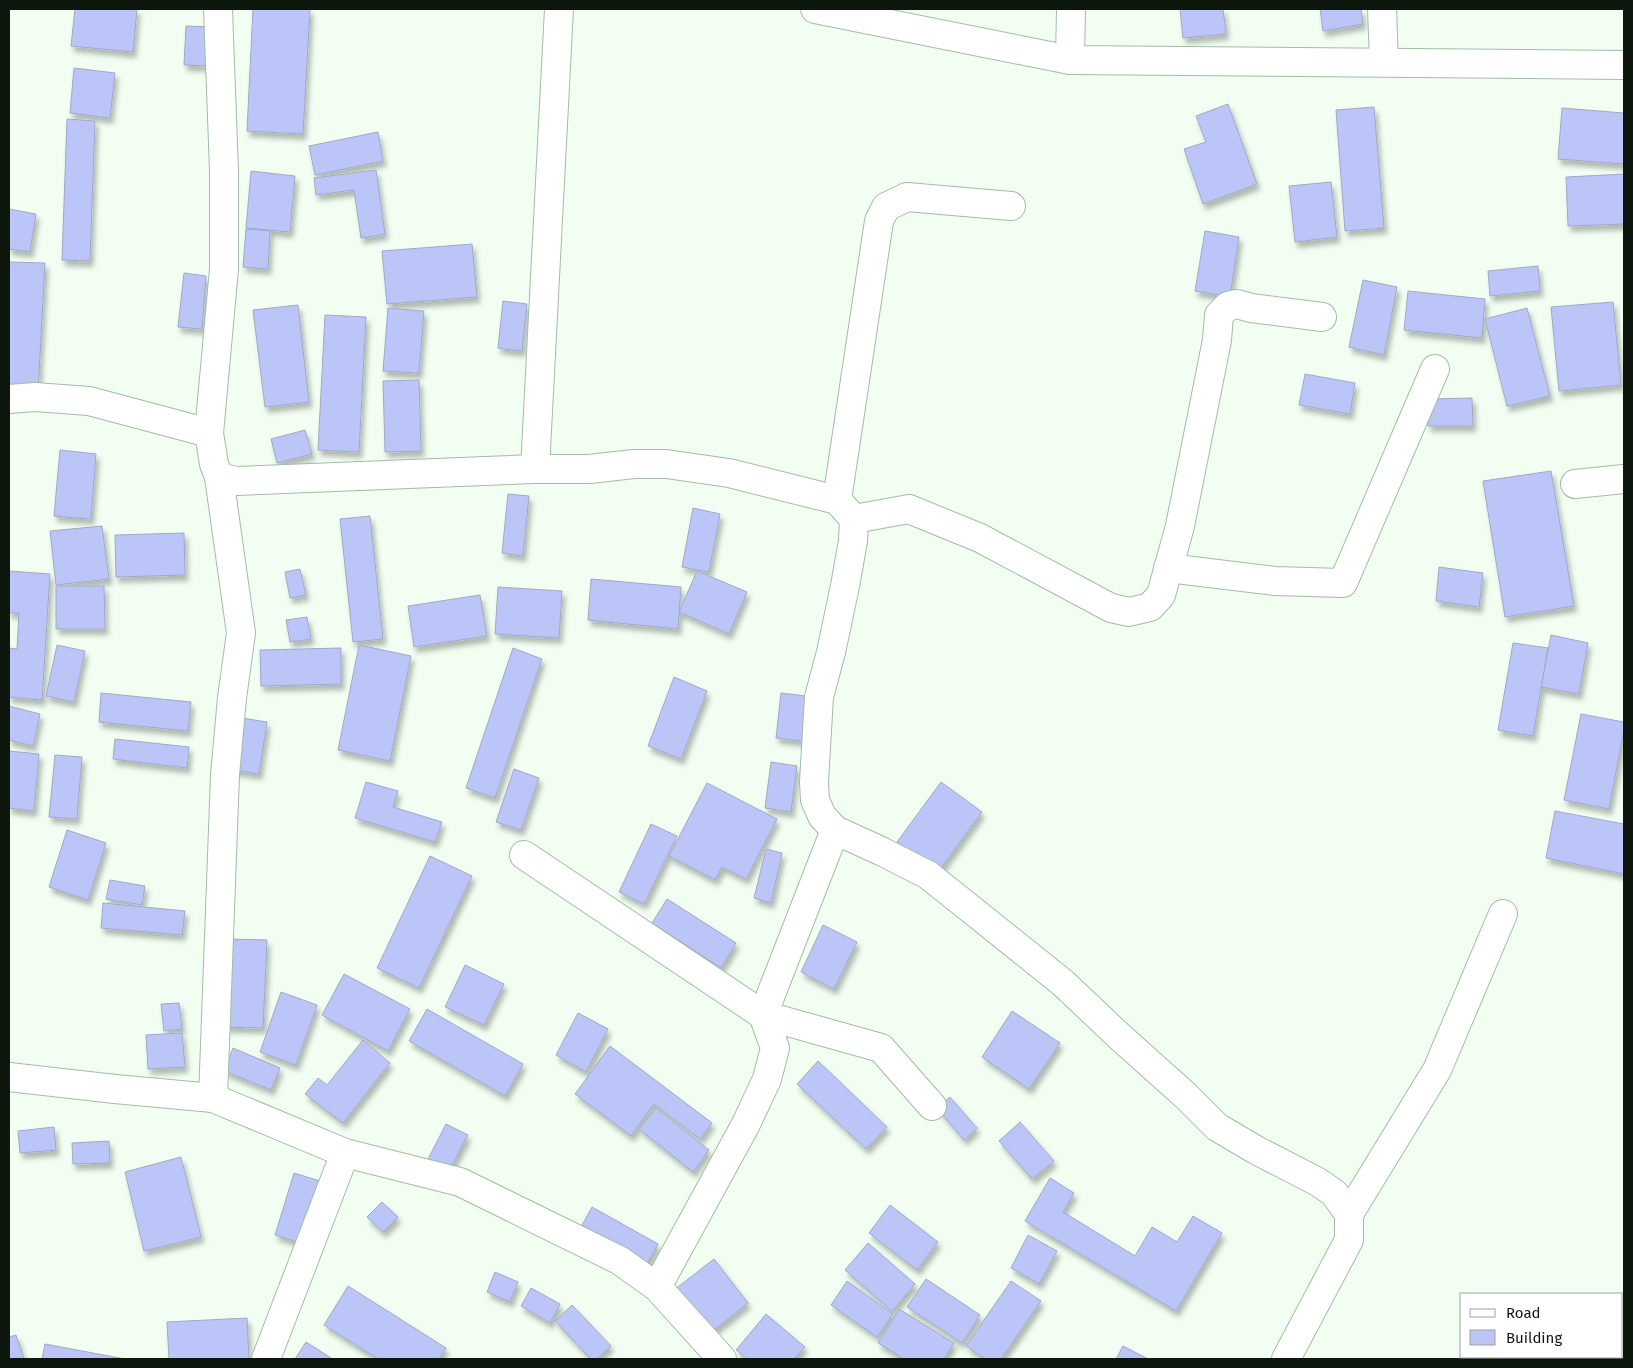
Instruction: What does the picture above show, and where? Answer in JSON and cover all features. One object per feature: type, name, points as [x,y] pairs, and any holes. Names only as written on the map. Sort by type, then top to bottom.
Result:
[{"type":"street","points":[[213,1098],[225,775],[232,698],[241,633],[219,477],[214,464],[209,433],[224,269],[224,171],[218,9]]},
{"type":"street","points":[[535,469],[559,9]]},
{"type":"street","points":[[814,9],[1070,60],[1624,65]]},
{"type":"street","points":[[1070,60],[1071,9]]},
{"type":"street","points":[[1382,9],[1384,62]]},
{"type":"street","points":[[1011,206],[907,197],[886,206],[879,221],[846,510],[853,541],[832,652],[819,697],[814,782],[815,800],[822,816],[835,830],[928,875],[1063,983],[1217,1127],[1256,1150],[1318,1182],[1334,1193],[1349,1214]]},
{"type":"street","points":[[219,477],[236,481],[535,469],[589,469],[634,464],[666,464],[729,473],[846,510],[910,509],[980,538],[1111,608],[1130,612],[1150,607],[1161,595],[1182,516],[1217,340],[1219,315],[1228,306],[1237,304],[1251,308],[1322,317]]},
{"type":"street","points":[[1168,568],[1275,581],[1343,583],[1435,369]]},
{"type":"street","points":[[9,399],[35,397],[89,401],[209,433]]},
{"type":"street","points":[[1575,484],[1624,479]]},
{"type":"street","points":[[657,1287],[746,1124],[767,1079],[775,1048],[763,1015],[835,830]]},
{"type":"street","points":[[524,855],[763,1015],[881,1048],[932,1106]]},
{"type":"street","points":[[1286,1359],[1349,1240],[1349,1214],[1437,1070],[1503,914]]},
{"type":"street","points":[[9,1076],[115,1089],[213,1098],[345,1153],[460,1182],[619,1260],[657,1287],[722,1359]]},
{"type":"street","points":[[266,1359],[345,1153]]},
{"type":"building","points":[[75,9],[137,9],[133,52],[71,46]]},
{"type":"building","points":[[253,9],[310,9],[303,134],[247,131]]},
{"type":"building","points":[[1180,9],[1223,9],[1226,34],[1183,38]]},
{"type":"building","points":[[1320,9],[1361,9],[1363,24],[1323,31]]},
{"type":"building","points":[[186,26],[212,27],[210,66],[184,65]]},
{"type":"building","points":[[74,68],[115,73],[110,118],[70,113]]},
{"type":"building","points":[[1228,104],[1257,184],[1203,204],[1184,149],[1206,142],[1196,116]]},
{"type":"building","points":[[1374,107],[1384,228],[1345,231],[1336,110]]},
{"type":"building","points":[[1562,108],[1624,113],[1624,164],[1558,159]]},
{"type":"building","points":[[67,119],[95,121],[90,261],[62,260]]},
{"type":"building","points":[[378,132],[383,161],[315,175],[309,146]]},
{"type":"building","points":[[376,170],[385,234],[361,238],[354,190],[316,195],[314,178]]},
{"type":"building","points":[[251,171],[295,176],[290,232],[246,228]]},
{"type":"building","points":[[1624,174],[1624,224],[1568,226],[1566,177]]},
{"type":"building","points":[[1331,182],[1337,237],[1295,242],[1289,186]]},
{"type":"building","points":[[9,209],[36,214],[30,252],[9,249]]},
{"type":"building","points":[[246,229],[270,231],[268,269],[243,267]]},
{"type":"building","points":[[1205,231],[1239,237],[1230,297],[1195,291]]},
{"type":"building","points":[[472,244],[477,297],[387,304],[382,251]]},
{"type":"building","points":[[9,262],[45,263],[38,392],[9,391]]},
{"type":"building","points":[[1538,266],[1540,291],[1490,296],[1488,271]]},
{"type":"building","points":[[184,273],[206,276],[202,329],[178,327]]},
{"type":"building","points":[[1363,280],[1397,287],[1384,355],[1349,347]]},
{"type":"building","points":[[1408,291],[1485,299],[1482,338],[1404,330]]},
{"type":"building","points":[[503,301],[527,304],[522,351],[498,348]]},
{"type":"building","points":[[1613,302],[1621,385],[1559,391],[1551,307]]},
{"type":"building","points":[[298,305],[309,402],[265,407],[253,310]]},
{"type":"building","points":[[388,308],[424,311],[419,373],[383,371]]},
{"type":"building","points":[[1527,308],[1550,396],[1507,406],[1485,319]]},
{"type":"building","points":[[325,315],[366,317],[359,452],[318,450]]},
{"type":"building","points":[[1305,374],[1355,383],[1350,414],[1299,405]]},
{"type":"building","points":[[419,380],[421,451],[385,452],[383,381]]},
{"type":"building","points":[[1472,398],[1473,426],[1428,426],[1428,399]]},
{"type":"building","points":[[305,430],[312,454],[277,463],[271,439]]},
{"type":"building","points":[[60,450],[96,454],[91,519],[54,516]]},
{"type":"building","points":[[1551,471],[1574,606],[1505,617],[1483,481]]},
{"type":"building","points":[[508,494],[529,496],[523,556],[502,553]]},
{"type":"building","points":[[693,508],[720,514],[709,572],[682,567]]},
{"type":"building","points":[[370,516],[383,639],[353,642],[340,519]]},
{"type":"building","points":[[102,526],[109,579],[56,585],[50,531]]},
{"type":"building","points":[[184,533],[185,575],[116,577],[115,535]]},
{"type":"building","points":[[1439,567],[1483,573],[1479,607],[1436,601]]},
{"type":"building","points":[[300,569],[306,595],[290,598],[285,572]]},
{"type":"building","points":[[9,571],[50,574],[42,700],[9,697],[9,648],[17,649],[19,613],[9,613]]},
{"type":"building","points":[[697,571],[747,592],[729,634],[679,612]]},
{"type":"building","points":[[591,579],[681,587],[678,629],[588,620]]},
{"type":"building","points":[[56,586],[104,586],[105,629],[56,629]]},
{"type":"building","points":[[498,587],[562,591],[559,638],[495,634]]},
{"type":"building","points":[[480,595],[487,636],[414,647],[408,606]]},
{"type":"building","points":[[307,617],[311,639],[290,642],[286,620]]},
{"type":"building","points":[[1551,635],[1588,643],[1579,694],[1541,687]]},
{"type":"building","points":[[1513,643],[1548,648],[1533,736],[1498,730]]},
{"type":"building","points":[[57,645],[85,651],[74,702],[46,696]]},
{"type":"building","points":[[359,645],[411,656],[390,761],[338,750]]},
{"type":"building","points":[[341,648],[341,684],[261,686],[260,650]]},
{"type":"building","points":[[513,648],[542,659],[495,798],[466,788]]},
{"type":"building","points":[[674,677],[707,691],[681,759],[648,746]]},
{"type":"building","points":[[101,693],[191,702],[188,731],[99,722]]},
{"type":"building","points":[[781,693],[807,696],[802,741],[776,738]]},
{"type":"building","points":[[9,706],[40,714],[33,746],[9,740]]},
{"type":"building","points":[[1581,714],[1624,722],[1609,809],[1564,800]]},
{"type":"building","points":[[236,717],[267,722],[259,774],[227,769]]},
{"type":"building","points":[[115,739],[189,747],[187,768],[113,759]]},
{"type":"building","points":[[9,751],[39,754],[34,811],[9,808]]},
{"type":"building","points":[[55,755],[82,757],[77,819],[49,817]]},
{"type":"building","points":[[771,762],[797,766],[791,812],[765,808]]},
{"type":"building","points":[[514,769],[539,778],[521,830],[496,822]]},
{"type":"building","points":[[366,782],[398,791],[393,807],[442,822],[435,842],[355,818]]},
{"type":"building","points":[[941,782],[982,812],[938,872],[897,842]]},
{"type":"building","points":[[707,783],[777,819],[746,879],[722,867],[715,880],[669,856]]},
{"type":"building","points":[[1555,811],[1624,824],[1624,874],[1546,858]]},
{"type":"building","points":[[651,824],[677,836],[644,904],[619,892]]},
{"type":"building","points":[[67,830],[106,843],[88,900],[49,887]]},
{"type":"building","points":[[766,849],[782,853],[771,903],[754,898]]},
{"type":"building","points":[[430,856],[472,876],[419,988],[377,968]]},
{"type":"building","points":[[110,880],[145,886],[142,905],[106,899]]},
{"type":"building","points":[[667,899],[736,943],[721,968],[652,923]]},
{"type":"building","points":[[103,903],[185,911],[182,935],[101,928]]},
{"type":"building","points":[[823,925],[857,942],[834,989],[801,972]]},
{"type":"building","points":[[228,939],[267,940],[263,1028],[225,1027]]},
{"type":"building","points":[[465,965],[504,984],[484,1025],[445,1007]]},
{"type":"building","points":[[344,974],[410,1009],[388,1051],[322,1015]]},
{"type":"building","points":[[281,992],[317,1005],[296,1065],[260,1052]]},
{"type":"building","points":[[179,1003],[182,1029],[164,1031],[161,1004]]},
{"type":"building","points":[[427,1009],[523,1064],[505,1096],[409,1041]]},
{"type":"building","points":[[1012,1011],[1060,1043],[1029,1089],[982,1057]]},
{"type":"building","points":[[578,1013],[608,1029],[586,1072],[556,1055]]},
{"type":"building","points":[[182,1033],[185,1067],[148,1069],[146,1035]]},
{"type":"building","points":[[363,1040],[390,1063],[343,1123],[305,1094],[318,1078],[327,1085]]},
{"type":"building","points":[[610,1046],[712,1123],[700,1139],[654,1104],[631,1136],[575,1094]]},
{"type":"building","points":[[233,1048],[280,1068],[271,1090],[224,1071]]},
{"type":"building","points":[[818,1061],[887,1127],[866,1149],[797,1084]]},
{"type":"building","points":[[950,1097],[977,1128],[964,1140],[937,1108]]},
{"type":"building","points":[[656,1108],[709,1150],[693,1172],[639,1129]]},
{"type":"building","points":[[1020,1122],[1054,1161],[1032,1179],[999,1141]]},
{"type":"building","points":[[446,1124],[468,1135],[447,1175],[426,1163]]},
{"type":"building","points":[[54,1127],[56,1150],[20,1153],[18,1131]]},
{"type":"building","points":[[109,1141],[110,1163],[73,1164],[72,1143]]},
{"type":"building","points":[[181,1157],[201,1237],[144,1251],[125,1172]]},
{"type":"building","points":[[294,1173],[320,1181],[300,1243],[275,1235]]},
{"type":"building","points":[[1050,1178],[1074,1193],[1063,1212],[1135,1256],[1152,1227],[1177,1242],[1193,1216],[1222,1233],[1176,1311],[1025,1221]]},
{"type":"building","points":[[382,1202],[398,1217],[383,1232],[367,1217]]},
{"type":"building","points":[[890,1205],[938,1242],[917,1270],[869,1233]]},
{"type":"building","points":[[592,1207],[658,1244],[647,1264],[581,1227]]},
{"type":"building","points":[[1028,1235],[1057,1251],[1039,1284],[1011,1268]]},
{"type":"building","points":[[868,1243],[915,1284],[892,1311],[845,1270]]},
{"type":"building","points":[[714,1259],[748,1303],[709,1334],[674,1290]]},
{"type":"building","points":[[495,1272],[518,1282],[510,1302],[487,1292]]},
{"type":"building","points":[[926,1279],[980,1315],[962,1343],[907,1307]]},
{"type":"building","points":[[847,1281],[893,1314],[877,1337],[831,1305]]},
{"type":"building","points":[[1011,1281],[1041,1301],[1001,1359],[985,1359],[966,1346]]},
{"type":"building","points":[[348,1286],[446,1348],[439,1359],[378,1359],[324,1325]]},
{"type":"building","points":[[531,1288],[560,1304],[550,1323],[521,1306]]},
{"type":"building","points":[[572,1305],[611,1346],[597,1359],[591,1359],[555,1321]]},
{"type":"building","points":[[899,1309],[954,1343],[944,1359],[904,1359],[878,1343]]},
{"type":"building","points":[[766,1314],[805,1347],[794,1359],[747,1359],[736,1350]]},
{"type":"building","points":[[247,1318],[249,1359],[169,1359],[167,1322]]},
{"type":"building","points":[[16,1335],[24,1359],[9,1359],[9,1337]]},
{"type":"building","points":[[306,1342],[331,1358],[331,1359],[295,1359]]},
{"type":"building","points":[[45,1344],[125,1359],[42,1359]]},
{"type":"building","points":[[1123,1346],[1148,1359],[1116,1359]]}]
